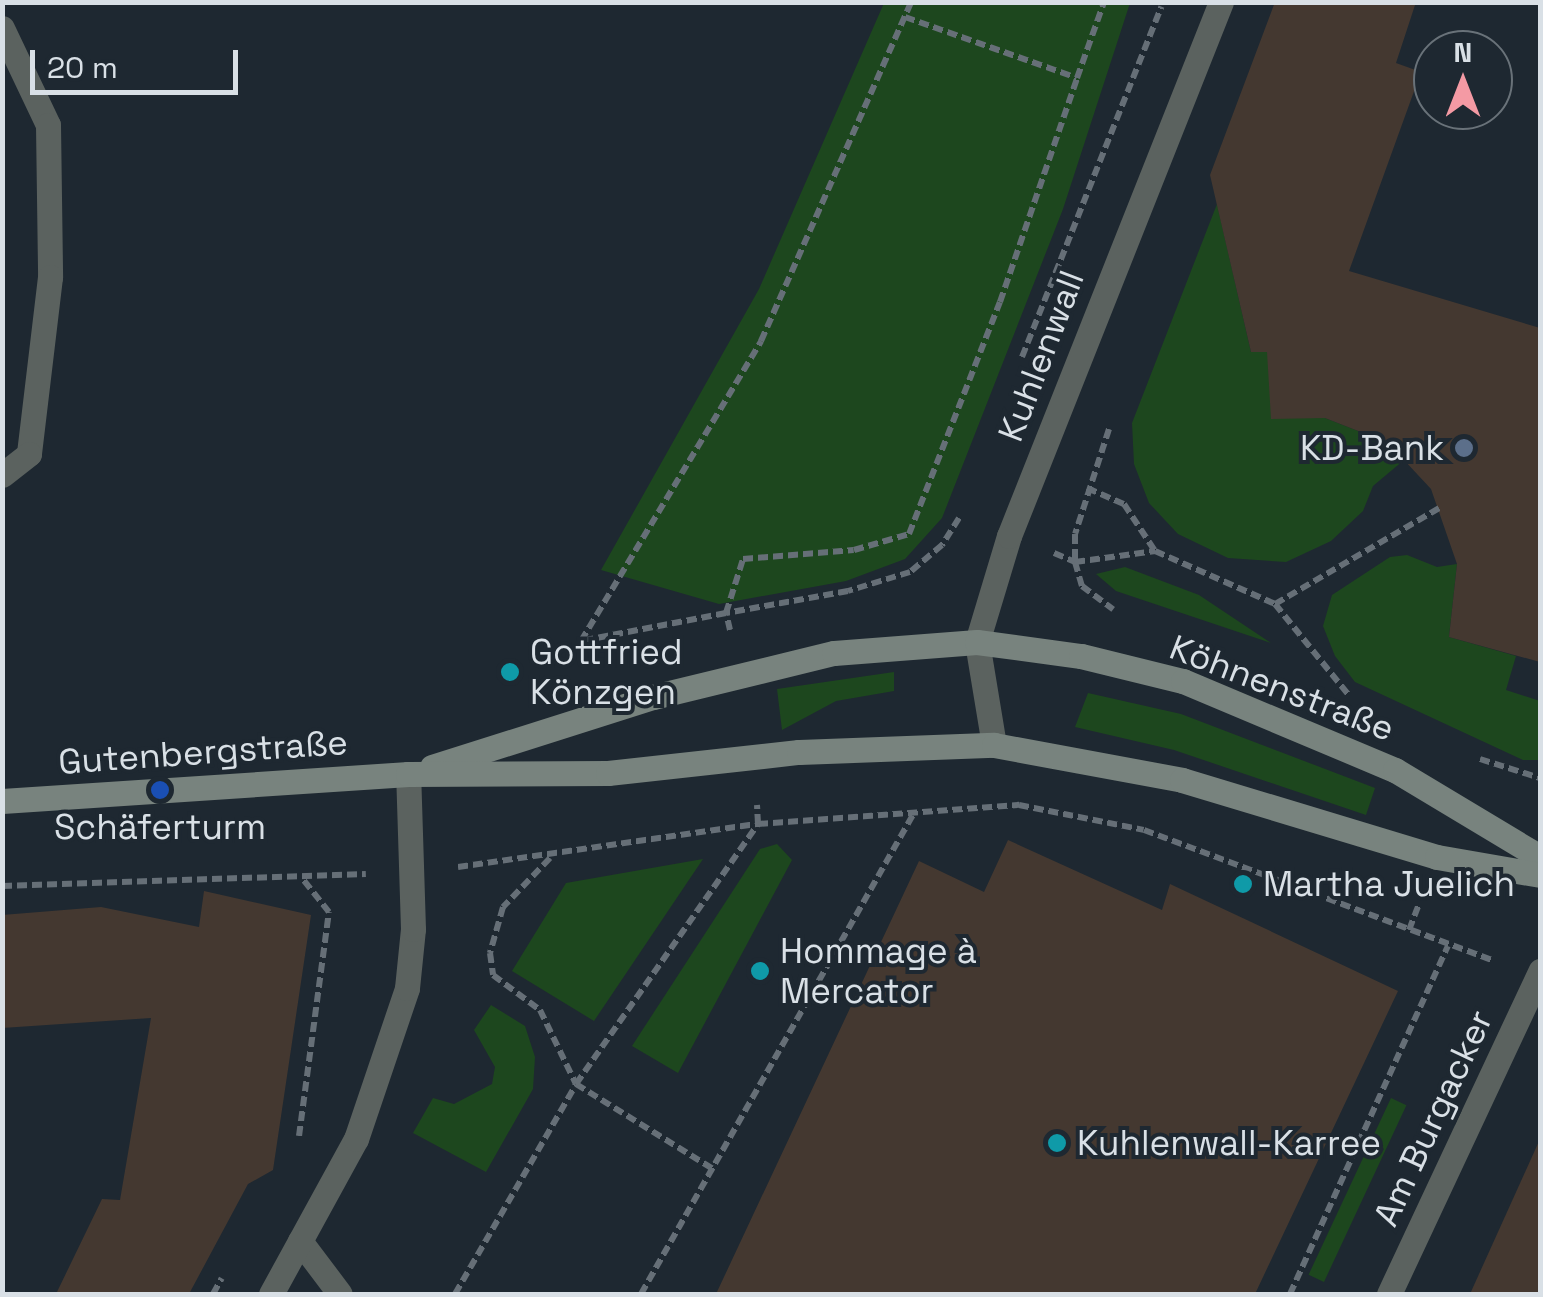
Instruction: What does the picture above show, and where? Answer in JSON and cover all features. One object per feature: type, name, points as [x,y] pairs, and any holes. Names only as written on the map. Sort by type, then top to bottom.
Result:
[{"type":"main road","name":"Gutenbergstraße","points":[[408,774],[740,675],[834,654],[977,642]]},
{"type":"main road","name":"Köhnenstraße","points":[[977,642],[1081,656],[1183,681],[1395,770],[1540,857]]},
{"type":"main road","name":"Gutenbergstraße","points":[[2,801],[408,774],[608,773],[753,759],[994,746]]},
{"type":"main road","points":[[994,746],[1182,780],[1437,857],[1540,875]]},
{"type":"street","name":"Kuhlenwall","points":[[994,746],[977,642],[1009,536],[1221,2]]},
{"type":"street","points":[[2,28],[48,125],[50,277],[28,454],[2,475]]},
{"type":"street","points":[[271,1294],[356,1140],[407,988],[413,872],[408,774]]},
{"type":"street","name":"Am Burgacker","points":[[1389,1294],[1540,971]]},
{"type":"street","points":[[300,1240],[340,1294]]},
{"type":"path","points":[[911,2],[761,341],[582,641],[848,592],[910,572],[953,533],[966,499]]},
{"type":"path","points":[[740,675],[726,613],[743,559],[854,550],[909,534],[1000,302],[1104,2]]},
{"type":"path","points":[[1019,366],[1163,2]]},
{"type":"path","points":[[905,17],[1077,78]]},
{"type":"path","points":[[1087,488],[1124,504],[1155,551],[1275,604],[1349,696],[1365,704]]},
{"type":"path","points":[[1275,604],[1439,508]]},
{"type":"path","points":[[1463,751],[1540,778]]},
{"type":"path","points":[[455,1294],[576,1084],[758,824],[753,759]]},
{"type":"path","points":[[2,886],[413,872],[550,857],[758,824],[1019,805],[1144,830],[1501,964]]},
{"type":"path","points":[[641,1294],[914,812]]},
{"type":"path","points":[[550,857],[503,908],[490,953],[493,975],[540,1010],[576,1084],[713,1169]]},
{"type":"path","points":[[298,1144],[329,912],[302,878]]},
{"type":"path","points":[[1290,1294],[1448,946]]},
{"type":"path","points":[[213,1294],[231,1262]]},
{"type":"green space","points":[[884,3],[1130,3],[1063,209],[942,518],[905,559],[846,581],[719,604],[601,570],[759,289]]},
{"type":"green space","points":[[1217,204],[1251,352],[1267,352],[1325,418],[1371,436],[1404,460],[1373,486],[1363,511],[1331,541],[1286,562],[1228,558],[1178,534],[1149,503],[1134,464],[1132,423]]},
{"type":"green space","points":[[1407,555],[1437,567],[1457,564],[1449,637],[1516,656],[1506,690],[1540,701],[1540,760],[1523,760],[1355,682],[1335,656],[1323,626],[1332,595],[1390,557]]},
{"type":"green space","points":[[1125,567],[1199,595],[1271,643],[1116,591],[1096,574]]},
{"type":"green space","points":[[894,672],[894,691],[836,701],[782,730],[777,689]]},
{"type":"green space","points":[[1088,693],[1181,714],[1375,788],[1366,815],[1174,750],[1075,727]]},
{"type":"green space","points":[[777,844],[792,860],[678,1073],[632,1046],[760,849]]},
{"type":"green space","points":[[703,859],[594,1021],[512,971],[566,883]]},
{"type":"green space","points":[[491,1005],[525,1026],[535,1057],[533,1089],[486,1172],[413,1133],[433,1098],[454,1104],[492,1084],[495,1067],[474,1030]]},
{"type":"green space","points":[[1391,1098],[1406,1105],[1324,1282],[1309,1275]]},
{"type":"building","name":"KD-Bank","points":[[1275,2],[1416,2],[1396,63],[1413,69],[1413,94],[1349,271],[1540,328],[1540,662],[1449,637],[1457,564],[1431,489],[1404,460],[1371,436],[1325,418],[1271,419],[1267,352],[1251,352],[1210,175]]},
{"type":"building","name":"Kuhlenwall-Karree","points":[[1008,840],[1162,910],[1170,884],[1398,991],[1255,1294],[716,1294],[919,861],[984,892]]},
{"type":"building","points":[[204,891],[311,915],[273,1170],[248,1184],[189,1294],[56,1294],[102,1199],[120,1200],[151,1018],[2,1028],[2,915],[101,907],[199,927]]},
{"type":"building","points":[[1540,1139],[1540,1294],[1470,1294]]},
{"type":"place","name":"KD-Bank","points":[[1464,448]]},
{"type":"place","name":"Gottfried Könzgen","points":[[510,672]]},
{"type":"place","name":"Schäferturm","points":[[160,790]]},
{"type":"place","name":"Martha Juelich","points":[[1243,884]]},
{"type":"place","name":"Hommage à Mercator","points":[[760,971]]},
{"type":"place","name":"Kuhlenwall-Karree","points":[[1057,1143]]}]
